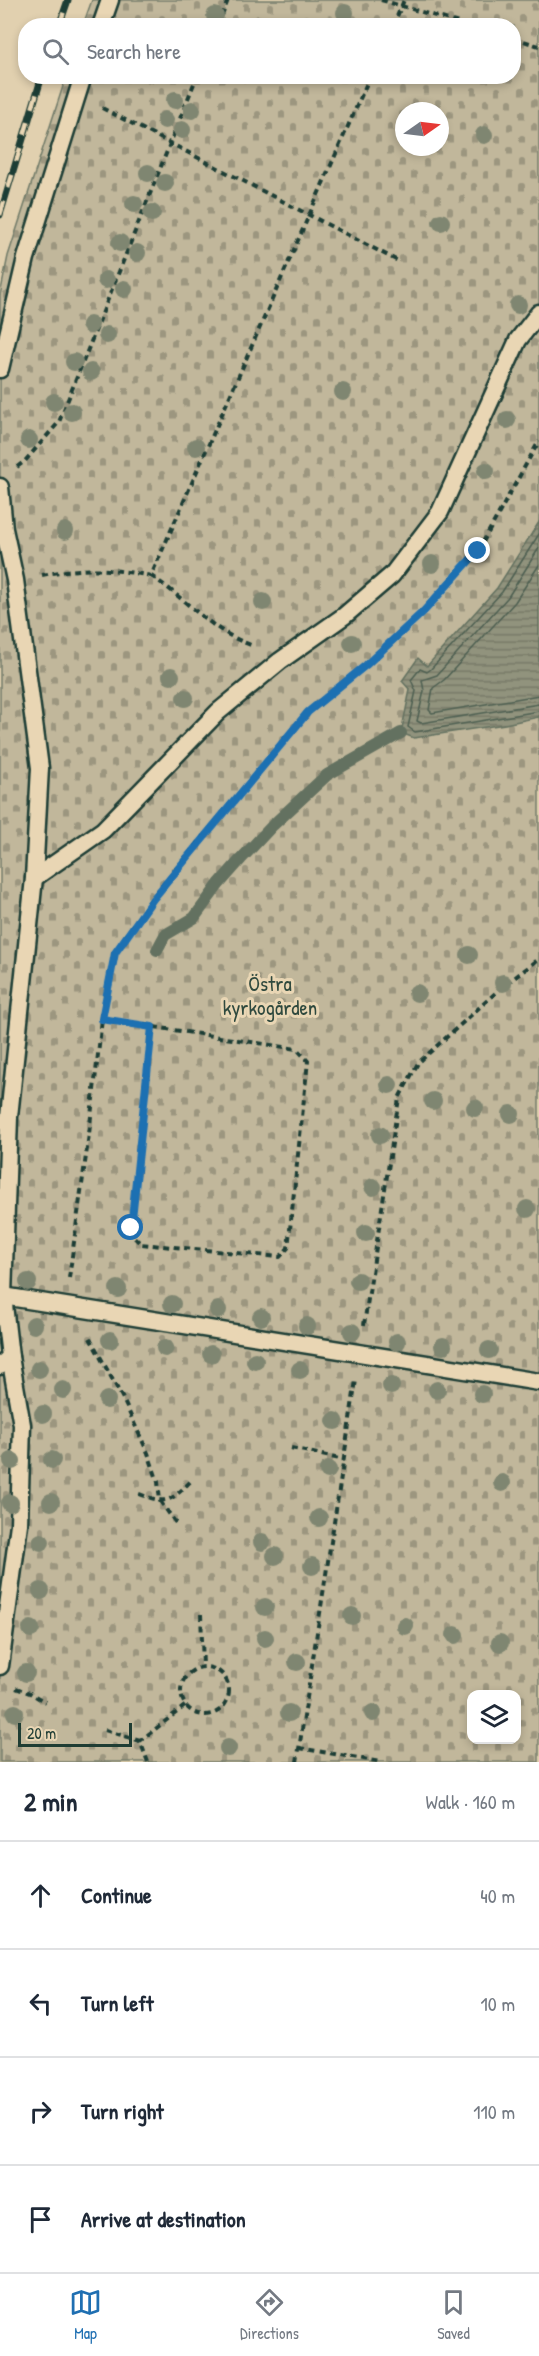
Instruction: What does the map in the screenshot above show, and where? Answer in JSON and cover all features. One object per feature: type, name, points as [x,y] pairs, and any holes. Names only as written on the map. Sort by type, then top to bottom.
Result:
[{"type":"lane","points":[[104,18],[110,0]]},
{"type":"lane","points":[[0,369],[26,258],[81,84]]},
{"type":"lane","points":[[34,878],[103,830],[218,712],[392,575],[440,512],[518,340],[539,313]]},
{"type":"lane","points":[[0,1666],[20,1513],[22,1425],[5,1362],[3,1296],[9,1118],[34,878],[40,768],[15,580],[4,529],[4,480]]},
{"type":"lane","points":[[3,1296],[539,1382]]},
{"type":"path","points":[[221,18],[228,0]]},
{"type":"path","points":[[381,0],[442,18]]},
{"type":"path","points":[[397,18],[404,0]]},
{"type":"path","points":[[521,40],[539,46]]},
{"type":"path","points":[[4,480],[25,461],[59,422],[194,84]]},
{"type":"path","points":[[152,576],[366,84]]},
{"type":"path","points":[[77,96],[400,262]]},
{"type":"path","points":[[178,1526],[159,1501],[158,1482],[127,1406],[94,1344],[67,1306],[70,1262],[89,1134],[102,1019],[115,953],[153,899],[308,712],[366,665],[424,611],[478,551],[539,441]]},
{"type":"path","points":[[15,580],[76,568],[122,570],[152,576],[166,585],[216,629],[236,640],[262,648],[293,652]]},
{"type":"path","points":[[297,1762],[399,1098],[418,1063],[501,988],[539,959]]},
{"type":"path","points":[[102,1019],[297,1049],[308,1061],[288,1248],[280,1257],[141,1244],[134,1237],[131,1228],[152,1027]]},
{"type":"path","points":[[291,1448],[344,1460]]},
{"type":"path","points":[[139,1494],[159,1501],[172,1499],[191,1481]]},
{"type":"path","points":[[201,1614],[203,1665]]},
{"type":"path","points":[[203,1665],[217,1669],[227,1678],[230,1692],[225,1706],[214,1714],[200,1715],[187,1708],[186,1705],[180,1696],[182,1682],[190,1671],[203,1665]]},
{"type":"path","points":[[8,1687],[30,1693],[45,1702]]},
{"type":"path","points":[[140,1741],[186,1705]]},
{"type":"path","points":[[105,1730],[140,1741]]},
{"type":"path","points":[[140,1741],[148,1762]]},
{"type":"path","points":[[299,1748],[381,1762]]},
{"type":"green space","name":"Östra kyrkogården","points":[[92,0],[539,0],[539,1762],[0,1762],[0,295],[8,256],[64,84],[521,84],[521,18],[86,18]]},
{"type":"water","points":[[539,522],[539,717],[414,738],[401,733],[410,690],[402,681],[418,658],[427,666],[497,588]]},
{"type":"waterway","points":[[157,950],[165,935],[194,918],[241,859],[273,825],[327,775],[401,733]]},
{"type":"railway","points":[[62,18],[68,0]]},
{"type":"railway","points":[[0,215],[40,84]]},
{"type":"route","points":[[131,1228],[152,1027],[102,1019],[115,953],[153,899],[308,712],[366,665],[424,611],[478,551]]}]
